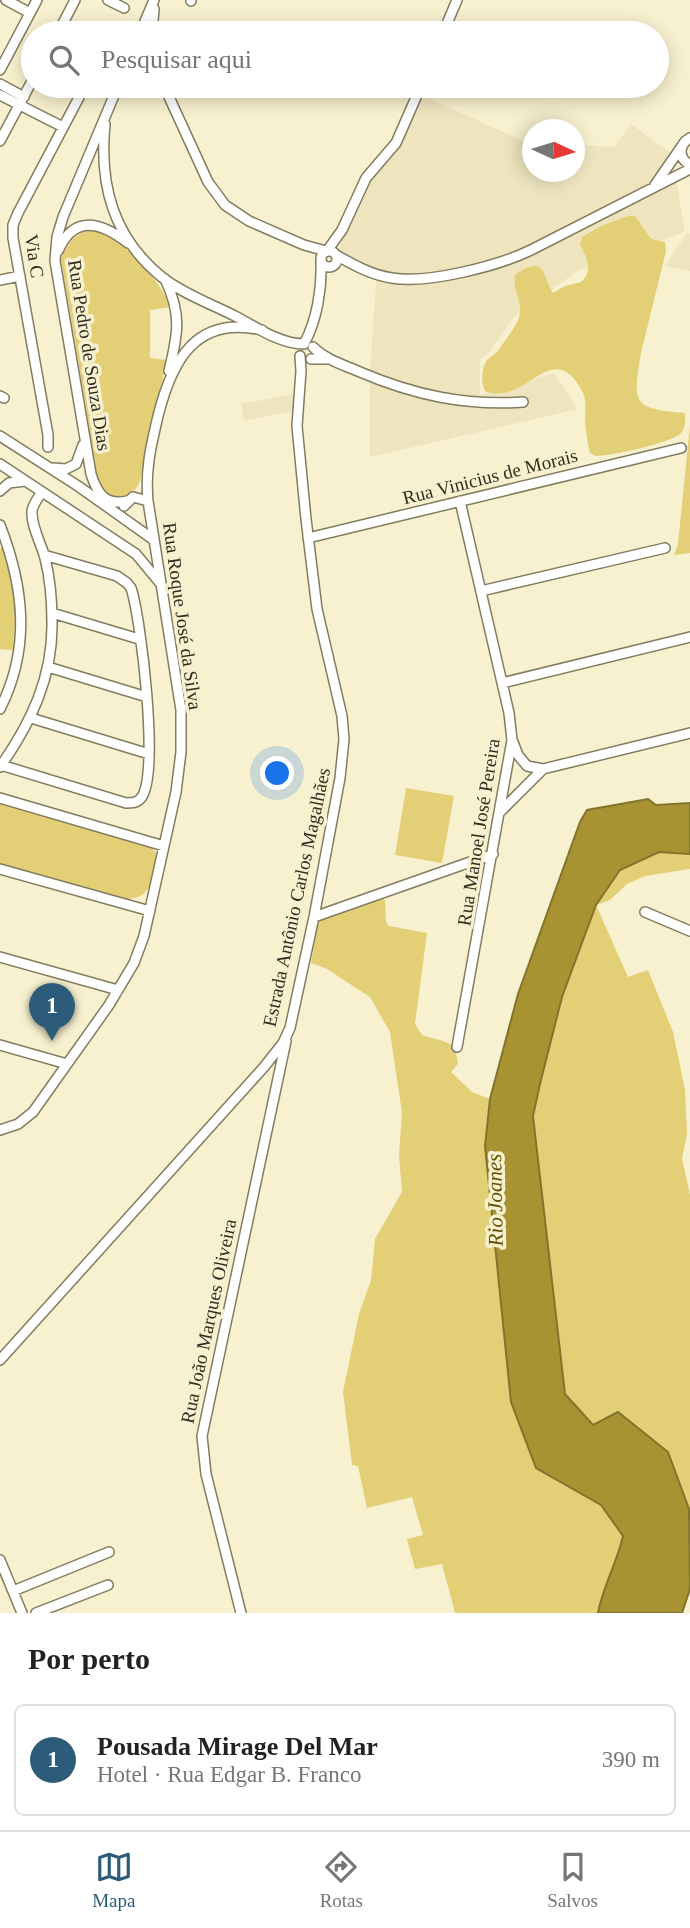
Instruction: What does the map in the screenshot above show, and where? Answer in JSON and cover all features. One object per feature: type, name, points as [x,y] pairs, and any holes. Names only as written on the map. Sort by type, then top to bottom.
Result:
[{"type":"street","points":[[6,0],[30,13]]},
{"type":"street","points":[[26,21],[37,0]]},
{"type":"street","points":[[65,21],[75,0]]},
{"type":"street","points":[[108,0],[124,8]]},
{"type":"street","points":[[145,21],[154,0]]},
{"type":"street","points":[[153,21],[154,0]]},
{"type":"street","points":[[448,21],[457,0]]},
{"type":"street","points":[[0,70],[21,30]]},
{"type":"street","points":[[0,84],[63,127]]},
{"type":"street","points":[[0,95],[22,101]]},
{"type":"street","points":[[0,141],[24,98]]},
{"type":"street","name":"Via C","points":[[48,447],[13,232],[15,218],[79,98]]},
{"type":"street","name":"Rua Pedro de Souza Dias","points":[[113,98],[63,217],[57,237],[55,261],[91,473],[96,488],[107,501],[119,503],[130,499]]},
{"type":"street","points":[[170,98],[208,182],[225,205],[249,221],[304,245],[331,253],[380,276],[397,279],[437,276],[514,258],[565,233],[690,167],[682,159],[690,131]]},
{"type":"street","points":[[331,253],[366,178],[397,143],[416,98]]},
{"type":"street","points":[[106,115],[103,153],[106,185],[117,218],[132,246]]},
{"type":"street","points":[[655,186],[685,143]]},
{"type":"street","points":[[55,261],[62,242],[69,233],[87,225],[106,227],[132,246],[164,278],[282,340],[303,359],[332,360]]},
{"type":"street","points":[[304,245],[327,267],[360,268]]},
{"type":"street","points":[[308,345],[320,292],[322,254],[331,253]]},
{"type":"street","points":[[320,292],[337,260],[331,253]]},
{"type":"street","points":[[0,280],[20,276]]},
{"type":"street","name":"Rua Roque José da Silva","points":[[0,1130],[18,1125],[30,1115],[118,990],[140,949],[179,772],[181,732],[178,691],[146,477],[149,453],[176,343],[178,318],[172,294],[164,278]]},
{"type":"street","name":"Rua Roque José da Silva","points":[[165,388],[180,357],[204,336],[232,327],[262,330]]},
{"type":"street","points":[[282,340],[308,345],[332,360],[391,385],[437,398],[496,403],[523,402]]},
{"type":"street","points":[[299,355],[300,348],[308,345]]},
{"type":"street","points":[[308,345],[315,353],[311,359]]},
{"type":"street","name":"Estrada Antônio Carlos Magalhães","points":[[0,1360],[264,1067],[287,1035],[314,919],[340,778],[344,739],[342,716],[317,609],[308,538],[297,426],[299,355]]},
{"type":"street","name":"Estrada Antônio Carlos Magalhães","points":[[300,380],[311,359]]},
{"type":"street","points":[[74,484],[67,474],[81,456],[85,435]]},
{"type":"street","points":[[0,436],[125,518],[154,541],[141,557]]},
{"type":"street","name":"Rua Vinicius de Morais","points":[[308,538],[681,449]]},
{"type":"street","points":[[0,464],[141,557],[158,562]]},
{"type":"street","points":[[48,467],[62,469],[85,464],[91,473],[88,483],[74,484]]},
{"type":"street","points":[[125,518],[123,511],[146,477]]},
{"type":"street","points":[[0,491],[9,484],[25,481]]},
{"type":"street","points":[[42,492],[32,513],[44,555],[52,613],[52,641],[48,667],[31,718],[1,766],[131,803],[140,800],[148,780],[149,754],[147,697],[133,596],[127,583],[117,576],[44,555]]},
{"type":"street","points":[[130,499],[148,501]]},
{"type":"street","name":"Rua Manoel José Pereira","points":[[457,1047],[512,740],[511,722],[460,501]]},
{"type":"street","points":[[135,525],[144,523],[150,517]]},
{"type":"street","points":[[0,525],[12,556],[19,588],[22,635],[13,678],[0,709]]},
{"type":"street","points":[[481,591],[664,548]]},
{"type":"street","points":[[141,557],[162,586]]},
{"type":"street","points":[[52,613],[139,639]]},
{"type":"street","points":[[502,683],[690,637]]},
{"type":"street","points":[[48,667],[147,697]]},
{"type":"street","points":[[31,718],[149,754]]},
{"type":"street","points":[[512,740],[524,763],[531,768],[543,769],[690,733]]},
{"type":"street","points":[[501,811],[524,785],[543,769]]},
{"type":"street","points":[[0,798],[164,846]]},
{"type":"street","points":[[314,919],[493,855]]},
{"type":"street","points":[[0,869],[150,911]]},
{"type":"street","points":[[645,912],[690,931]]},
{"type":"street","points":[[0,957],[118,990]]},
{"type":"street","name":"Rua João Marques Oliveira","points":[[241,1613],[206,1474],[202,1436],[206,1405],[287,1035]]},
{"type":"street","points":[[0,1045],[67,1064]]},
{"type":"street","points":[[264,1067],[274,1069],[279,1076]]},
{"type":"street","points":[[13,1591],[109,1552]]},
{"type":"street","points":[[0,1560],[22,1613]]},
{"type":"street","points":[[36,1613],[108,1585]]},
{"type":"shaded area","points":[[423,98],[428,98],[522,141],[522,182],[585,182],[585,146],[614,147],[631,124],[672,154],[685,232],[579,270],[514,317],[487,355],[480,359],[480,395],[554,373],[578,409],[370,457],[370,370],[377,269],[339,251],[345,230],[373,174],[396,153]]},
{"type":"shaded area","points":[[635,216],[651,239],[665,242],[666,251],[641,353],[637,393],[645,405],[654,409],[685,413],[685,424],[680,434],[674,438],[596,456],[590,453],[588,445],[584,396],[572,376],[561,370],[550,370],[500,394],[485,391],[483,372],[487,360],[506,340],[519,316],[520,304],[515,275],[532,266],[538,267],[542,269],[553,293],[565,286],[581,282],[588,268],[580,244],[582,237],[601,226]]},
{"type":"shaded area","points":[[95,229],[129,251],[158,285],[172,307],[150,310],[150,358],[167,360],[140,481],[131,493],[112,498],[107,498],[99,487],[61,259],[74,238]]},
{"type":"shaded area","points":[[687,233],[690,234],[690,271],[665,266]]},
{"type":"shaded area","points":[[295,394],[293,411],[244,421],[241,404]]},
{"type":"shaded area","points":[[690,425],[690,553],[674,555],[678,544]]},
{"type":"shaded area","points":[[4,546],[16,608],[13,650],[0,649],[0,549]]},
{"type":"shaded area","points":[[406,788],[454,796],[442,863],[395,855]]},
{"type":"shaded area","points":[[0,801],[149,845],[158,855],[150,886],[141,896],[124,899],[0,863]]},
{"type":"shaded area","points":[[659,852],[690,854],[690,869],[645,876],[627,884],[610,900],[596,905],[620,870]]},
{"type":"shaded area","points":[[385,900],[386,922],[389,926],[427,933],[415,1024],[422,1035],[451,1045],[458,1064],[451,1072],[472,1092],[490,1099],[485,1146],[511,1402],[536,1468],[601,1505],[623,1536],[598,1613],[455,1613],[442,1564],[415,1569],[407,1539],[423,1535],[412,1497],[367,1508],[358,1466],[352,1465],[343,1392],[359,1314],[371,1280],[375,1239],[402,1192],[399,1155],[402,1113],[390,1032],[370,997],[327,969],[311,963],[318,920]]},
{"type":"shaded area","points":[[596,905],[628,977],[648,970],[673,1032],[685,1090],[687,1135],[682,1158],[690,1195],[690,1516],[689,1509],[593,1425],[565,1394],[533,1116],[562,997]]},
{"type":"water","name":"Rio Joanes","points":[[648,799],[656,805],[690,803],[690,854],[659,852],[620,870],[596,905],[562,997],[533,1116],[565,1394],[593,1425],[618,1412],[668,1452],[689,1509],[690,1589],[682,1613],[598,1613],[623,1536],[601,1505],[536,1468],[511,1402],[485,1146],[490,1099],[518,994],[580,822],[587,810]]},
{"type":"place","name":"Pousada Mirage Del Mar","points":[[52,1041]]}]
